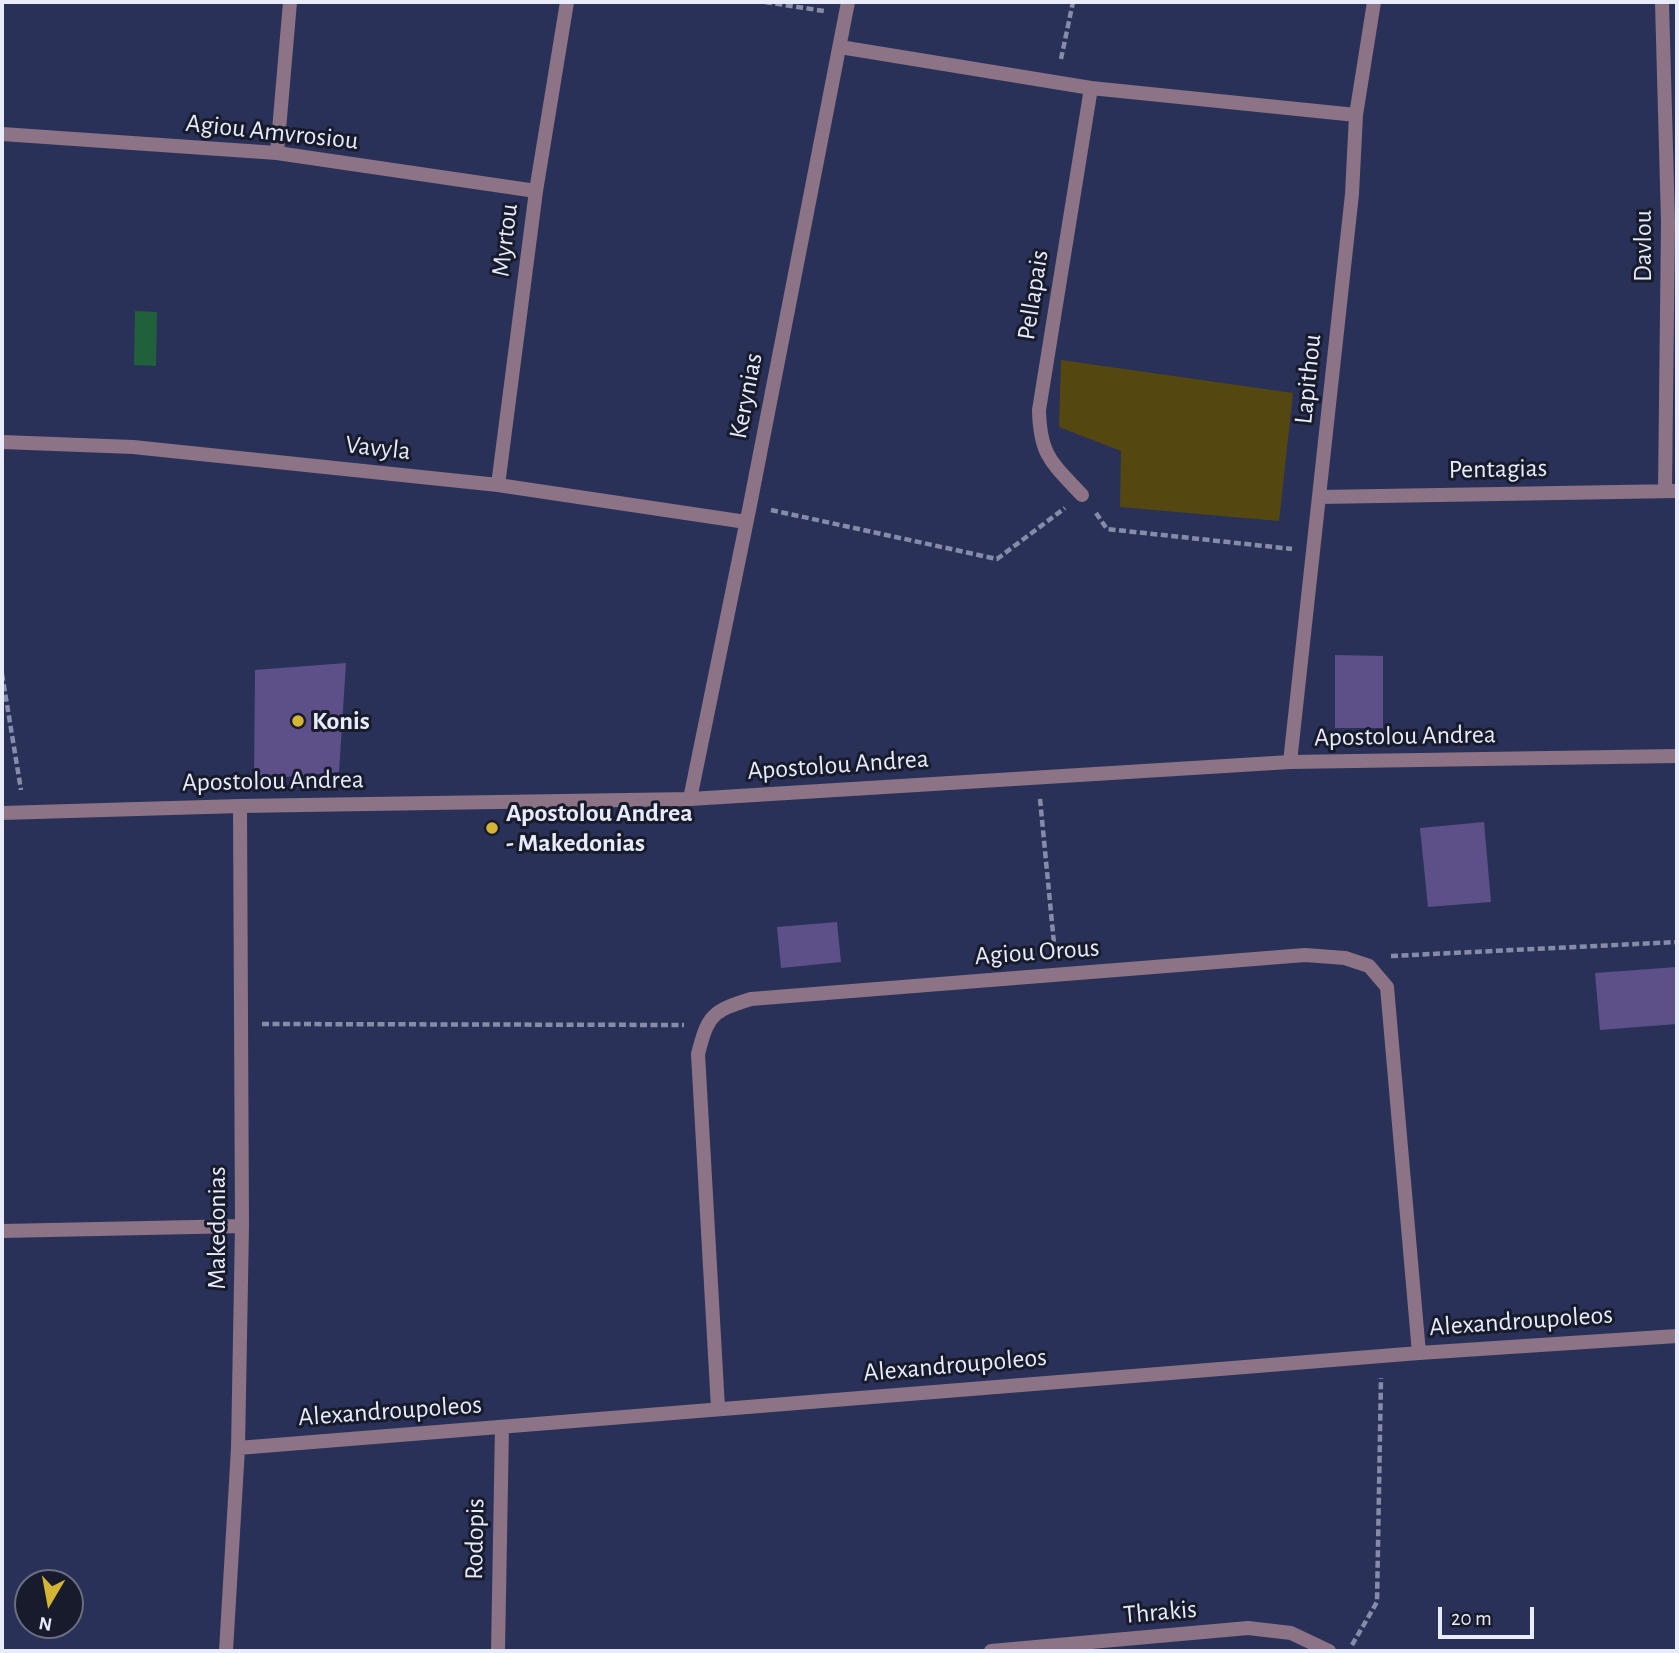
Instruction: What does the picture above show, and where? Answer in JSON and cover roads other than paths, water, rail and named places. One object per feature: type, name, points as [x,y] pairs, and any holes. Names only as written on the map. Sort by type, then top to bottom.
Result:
[{"type":"street","points":[[277,153],[290,2]]},
{"type":"street","name":"Myrtou","points":[[498,485],[536,191],[567,2]]},
{"type":"street","name":"Lapithou","points":[[1290,762],[1352,194],[1356,115],[1374,2]]},
{"type":"street","name":"Davlou","points":[[1662,2],[1672,222],[1671,491]]},
{"type":"street","name":"Kerynias","points":[[690,799],[847,8]]},
{"type":"street","points":[[840,47],[1091,88],[1356,115]]},
{"type":"street","name":"Pellapais","points":[[1082,495],[1051,462],[1040,436],[1039,410],[1091,88]]},
{"type":"street","name":"Agiou Amvrosiou","points":[[2,134],[277,153],[536,191]]},
{"type":"street","name":"Vavyla","points":[[2,442],[133,447],[498,485],[746,522]]},
{"type":"street","name":"Pentagias","points":[[1320,496],[1671,491]]},
{"type":"street","name":"Apostolou Andrea","points":[[2,813],[240,806],[690,799],[1290,762],[1677,756]]},
{"type":"street","name":"Makedonias","points":[[226,1651],[238,1448],[242,1226],[240,806]]},
{"type":"street","name":"Agiou Orous","points":[[718,1408],[698,1054],[705,1025],[725,1007],[751,999],[1305,956],[1345,958],[1369,966],[1387,987],[1419,1353]]},
{"type":"street","points":[[2,1231],[242,1226]]},
{"type":"street","name":"Alexandroupoleos","points":[[238,1448],[1419,1353],[1677,1336]]},
{"type":"street","name":"Rodopis","points":[[498,1651],[502,1427]]},
{"type":"street","name":"Thrakis","points":[[991,1651],[1248,1628],[1291,1633],[1329,1651]]},
{"type":"place","name":"Konis","points":[[298,721]]},
{"type":"place","name":"Apostolou Andrea - Makedonias","points":[[492,828]]}]
